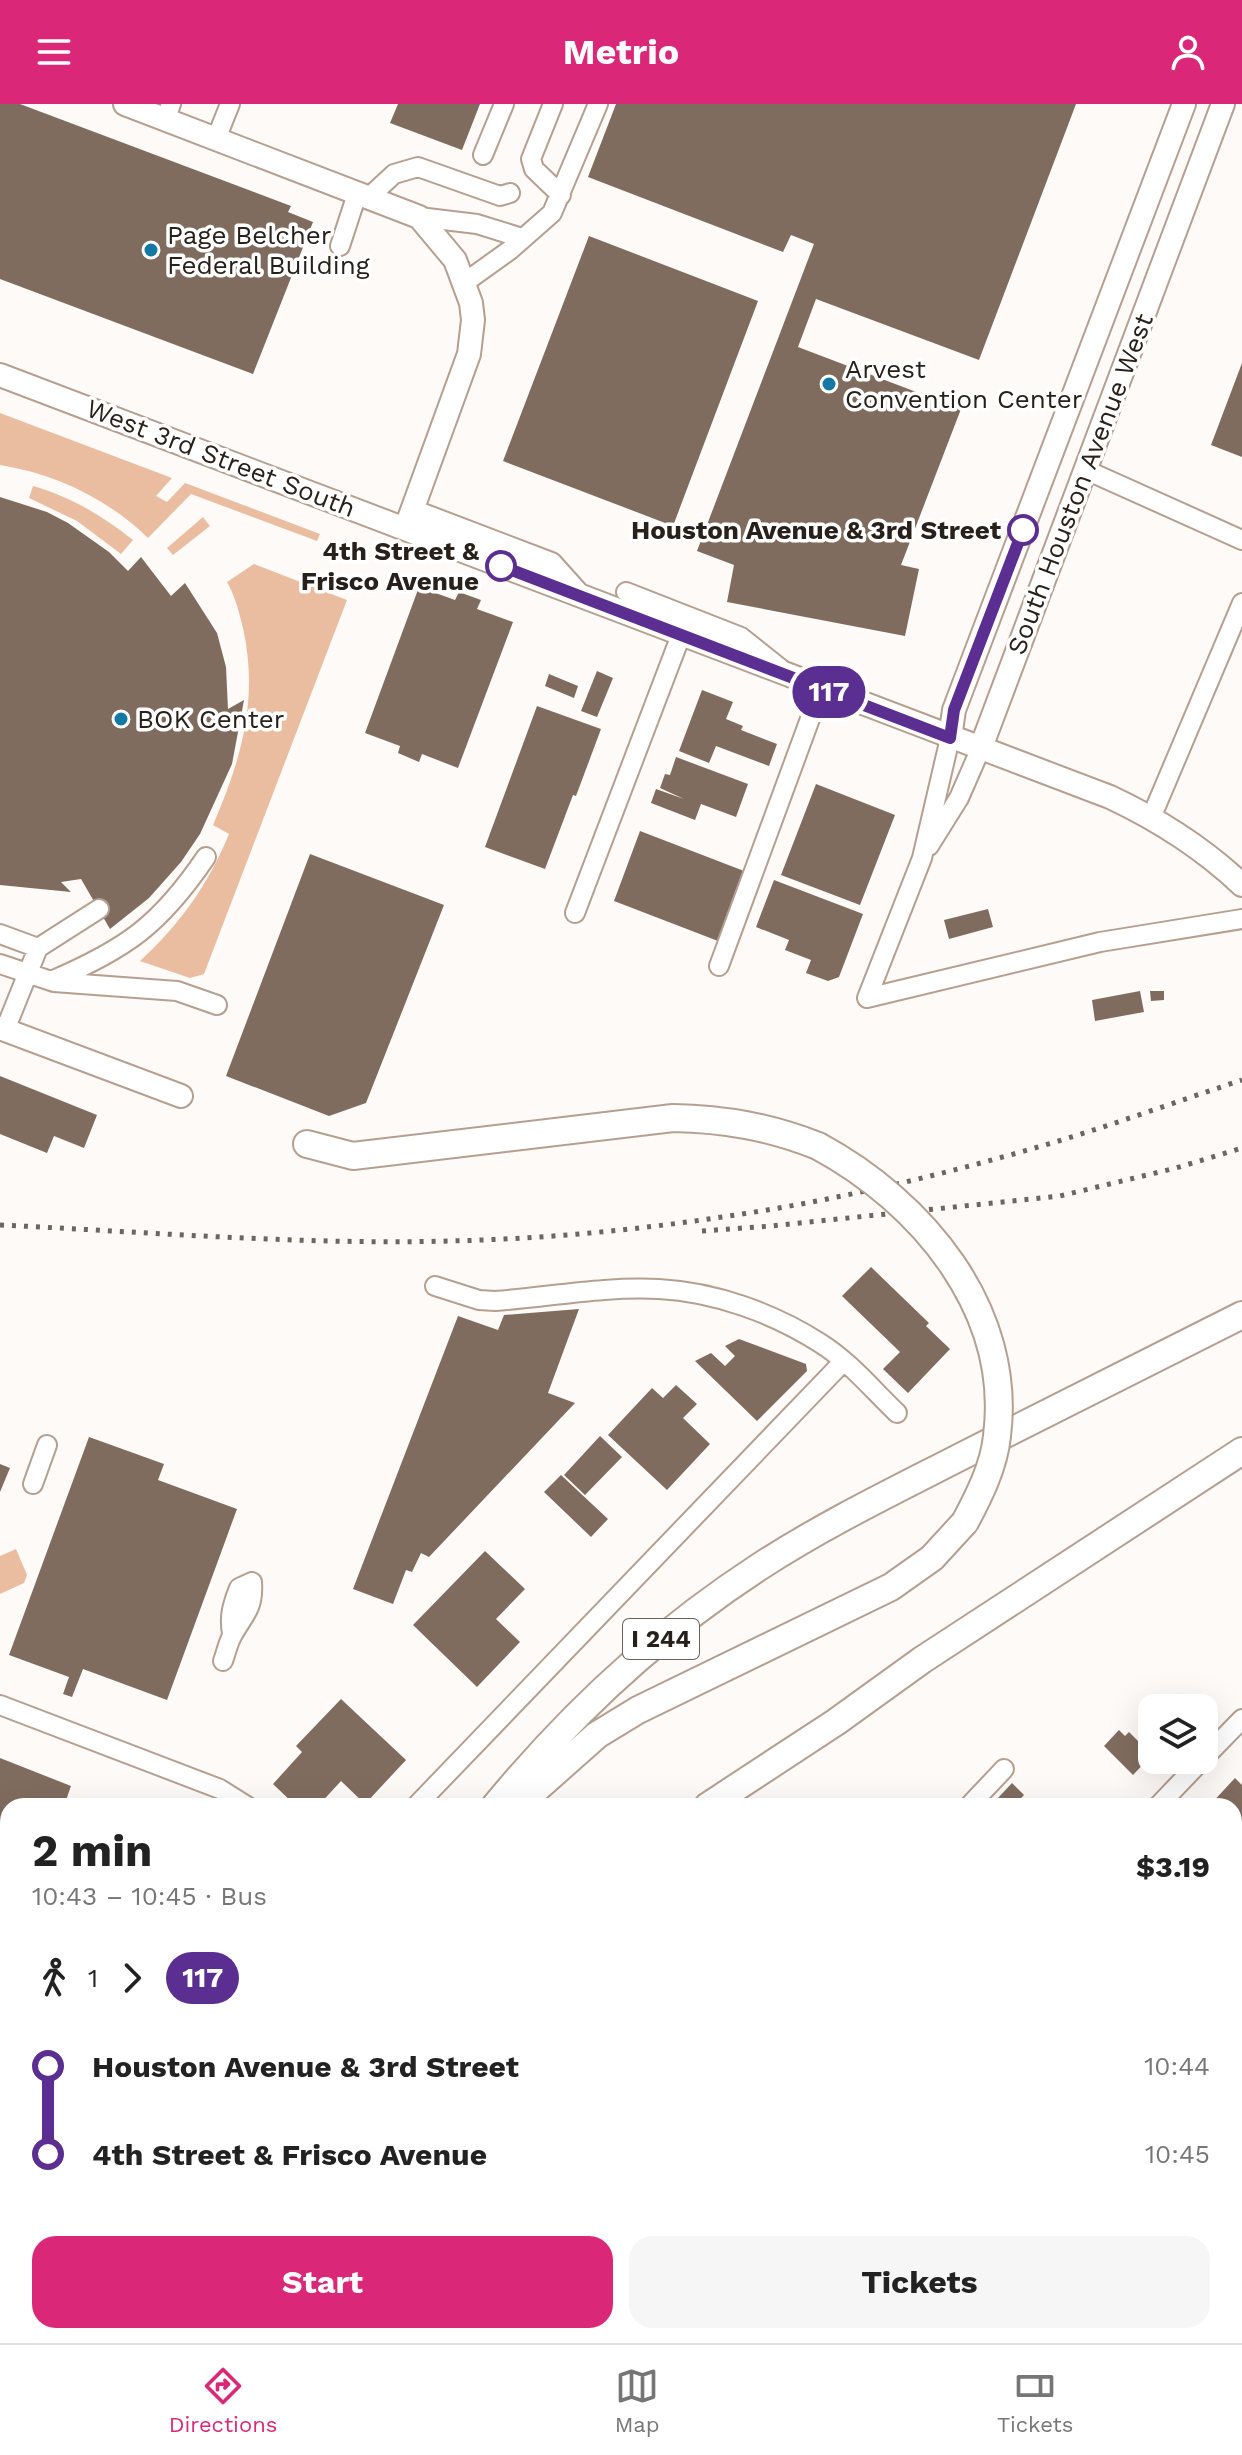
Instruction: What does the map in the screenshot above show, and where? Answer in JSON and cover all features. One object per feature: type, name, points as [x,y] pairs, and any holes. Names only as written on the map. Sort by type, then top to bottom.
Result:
[{"type":"highway","points":[[307,1144],[353,1156],[673,1118],[713,1119],[784,1132],[818,1146],[873,1179],[927,1229],[962,1282],[983,1324],[997,1379],[997,1437],[988,1472],[965,1522],[932,1558],[891,1587],[638,1710],[597,1735],[526,1798]]},
{"type":"highway","name":"I 244","points":[[502,1798],[551,1742],[604,1689],[684,1620],[757,1568],[858,1509],[1242,1315]]},
{"type":"highway","points":[[720,1798],[836,1722],[922,1660],[1242,1451]]},
{"type":"main road","name":"South Houston Avenue West","points":[[950,738],[954,710],[968,671],[1184,104]]},
{"type":"main road","points":[[130,105],[168,112],[216,139],[419,217],[455,260],[471,303],[473,320],[469,354],[409,519]]},
{"type":"main road","name":"South Houston Avenue West","points":[[980,750],[1224,108]]},
{"type":"main road","name":"West 3rd Street South","points":[[0,375],[409,519],[580,597],[1110,797],[1151,818],[1204,853],[1242,885]]},
{"type":"main road","points":[[2,1029],[181,1096]]},
{"type":"street","points":[[216,139],[230,104]]},
{"type":"street","points":[[483,155],[504,104]]},
{"type":"street","points":[[553,104],[531,159],[534,169],[561,195]]},
{"type":"street","points":[[464,283],[510,250],[552,213],[598,104]]},
{"type":"street","points":[[340,246],[363,196],[394,174],[418,167],[500,196],[510,193]]},
{"type":"street","points":[[419,217],[477,224],[522,238]]},
{"type":"street","points":[[1086,470],[1242,540]]},
{"type":"street","points":[[626,592],[741,637],[791,677]]},
{"type":"street","points":[[1151,818],[1242,603]]},
{"type":"street","points":[[575,913],[681,635]]},
{"type":"street","points":[[719,966],[821,689]]},
{"type":"street","name":"South Houston Avenue West","points":[[950,738],[922,858],[867,998],[1100,942],[1242,919]]},
{"type":"street","name":"South Houston Avenue West","points":[[922,858],[959,798],[980,750]]},
{"type":"street","points":[[51,981],[125,944],[157,920],[182,892],[206,857]]},
{"type":"street","points":[[2,1029],[38,948],[99,909]]},
{"type":"street","points":[[0,934],[38,948]]},
{"type":"street","points":[[0,964],[51,981],[177,991],[217,1005]]},
{"type":"street","points":[[435,1286],[464,1296],[495,1301],[623,1289],[684,1291],[738,1303],[822,1344],[897,1413]]},
{"type":"street","points":[[424,1798],[843,1362]]},
{"type":"street","points":[[33,1484],[47,1445]]},
{"type":"street","points":[[223,1661],[232,1634]]},
{"type":"street","points":[[0,1705],[220,1789],[234,1798]]},
{"type":"street","points":[[1218,1743],[1242,1719]]},
{"type":"street","points":[[1228,1733],[1242,1746]]},
{"type":"street","points":[[977,1798],[1004,1769]]},
{"type":"street","points":[[1166,1798],[1189,1774]]},
{"type":"shaded area","points":[[0,413],[172,478],[156,496],[167,502],[185,483],[320,534],[317,541],[191,494],[148,538],[116,511],[80,490],[41,475],[0,465]]},
{"type":"shaded area","points":[[33,486],[86,508],[133,540],[121,554],[77,521],[29,498]]},
{"type":"shaded area","points":[[203,517],[210,526],[173,555],[167,548]]},
{"type":"shaded area","points":[[254,564],[347,600],[204,974],[190,978],[140,961],[192,903],[229,834],[213,825],[239,753],[248,705],[249,680],[243,628],[227,582]]},
{"type":"shaded area","points":[[16,1549],[27,1575],[24,1583],[0,1594],[0,1556]]},
{"type":"building","name":"Page Belcher Federal Building","points":[[0,104],[20,104],[291,206],[288,212],[313,222],[253,374],[0,279]]},
{"type":"building","points":[[398,104],[480,104],[462,150],[390,123]]},
{"type":"building","name":"Arvest Convention Center","points":[[616,104],[1076,104],[979,360],[816,299],[798,347],[961,409],[901,565],[919,569],[905,636],[727,602],[734,565],[697,551],[814,244],[791,235],[783,252],[588,177]]},
{"type":"building","points":[[589,236],[758,301],[673,526],[503,461]]},
{"type":"building","points":[[1242,363],[1242,457],[1211,445]]},
{"type":"building","name":"BOK Center","points":[[0,497],[47,512],[68,523],[109,552],[128,571],[141,557],[171,596],[185,583],[217,633],[226,667],[228,709],[244,700],[232,764],[200,834],[181,862],[149,898],[110,929],[81,879],[61,882],[71,892],[0,885]]},
{"type":"building","points":[[419,587],[455,600],[459,592],[481,600],[477,609],[513,622],[458,768],[422,754],[419,762],[398,753],[400,746],[365,733]]},
{"type":"building","points":[[597,671],[613,678],[597,717],[581,711]]},
{"type":"building","points":[[549,674],[578,686],[574,698],[545,686]]},
{"type":"building","points":[[702,690],[733,702],[726,719],[743,726],[741,730],[777,744],[769,766],[716,746],[709,763],[679,751]]},
{"type":"building","points":[[537,706],[601,729],[545,869],[485,847]]},
{"type":"building","points":[[676,757],[748,784],[736,817],[701,804],[695,820],[651,803],[656,789],[684,799],[660,788],[665,774],[670,775]]},
{"type":"building","points":[[816,784],[895,815],[860,905],[781,875]]},
{"type":"building","points":[[640,831],[744,871],[718,941],[614,901]]},
{"type":"building","points":[[310,854],[444,905],[366,1103],[329,1116],[226,1076]]},
{"type":"building","points":[[774,880],[863,914],[839,977],[828,981],[806,973],[811,960],[785,950],[789,940],[756,927]]},
{"type":"building","points":[[988,909],[993,927],[949,939],[944,920]]},
{"type":"building","points":[[1140,991],[1144,1012],[1095,1021],[1092,1000]]},
{"type":"building","points":[[1150,991],[1164,991],[1164,1000],[1151,1001]]},
{"type":"building","points":[[0,1076],[97,1115],[84,1148],[54,1136],[47,1153],[0,1134]]},
{"type":"building","points":[[871,1267],[929,1323],[926,1326],[950,1349],[908,1393],[883,1369],[900,1352],[842,1296]]},
{"type":"building","points":[[579,1309],[548,1393],[575,1403],[429,1557],[421,1553],[412,1572],[406,1570],[393,1604],[353,1589],[458,1316],[498,1330],[504,1315]]},
{"type":"building","points":[[739,1339],[806,1364],[807,1371],[757,1421],[695,1361],[711,1353],[725,1366],[735,1356],[725,1346]]},
{"type":"building","points":[[676,1385],[697,1404],[683,1418],[710,1444],[667,1490],[608,1435],[652,1388],[663,1398]]},
{"type":"building","points":[[600,1436],[622,1457],[585,1495],[564,1475]]},
{"type":"building","points":[[89,1437],[164,1464],[158,1480],[237,1509],[167,1700],[83,1669],[72,1697],[63,1694],[69,1677],[9,1655]]},
{"type":"building","points":[[0,1464],[10,1468],[0,1492]]},
{"type":"building","points":[[561,1475],[608,1519],[591,1537],[544,1492]]},
{"type":"building","points":[[485,1551],[525,1589],[496,1619],[520,1642],[477,1687],[413,1625]]},
{"type":"building","points":[[341,1699],[406,1760],[371,1798],[359,1798],[341,1781],[325,1798],[288,1798],[273,1784],[302,1752],[296,1746]]},
{"type":"building","points":[[1119,1730],[1125,1736],[1129,1732],[1138,1741],[1138,1770],[1133,1775],[1104,1746]]},
{"type":"building","points":[[0,1758],[71,1786],[67,1798],[0,1798]]},
{"type":"building","points":[[1235,1778],[1242,1785],[1242,1798],[1216,1798]]},
{"type":"building","points":[[1012,1783],[1024,1795],[1021,1798],[998,1798]]},
{"type":"railway","points":[[0,1225],[281,1240],[394,1242],[516,1238],[649,1227],[795,1205],[914,1180],[1058,1141],[1242,1080]]},
{"type":"railway","points":[[702,1231],[1060,1196],[1176,1168],[1242,1148]]},
{"type":"bus line","name":"117","points":[[501,566],[950,738],[954,710],[1023,530]]},
{"type":"place","name":"Page Belcher Federal Building","points":[[151,250]]},
{"type":"place","name":"Arvest Convention Center","points":[[829,384]]},
{"type":"place","name":"Houston Avenue & 3rd Street","points":[[1023,530]]},
{"type":"place","name":"4th Street & Frisco Avenue","points":[[501,566]]},
{"type":"place","name":"BOK Center","points":[[121,719]]}]
